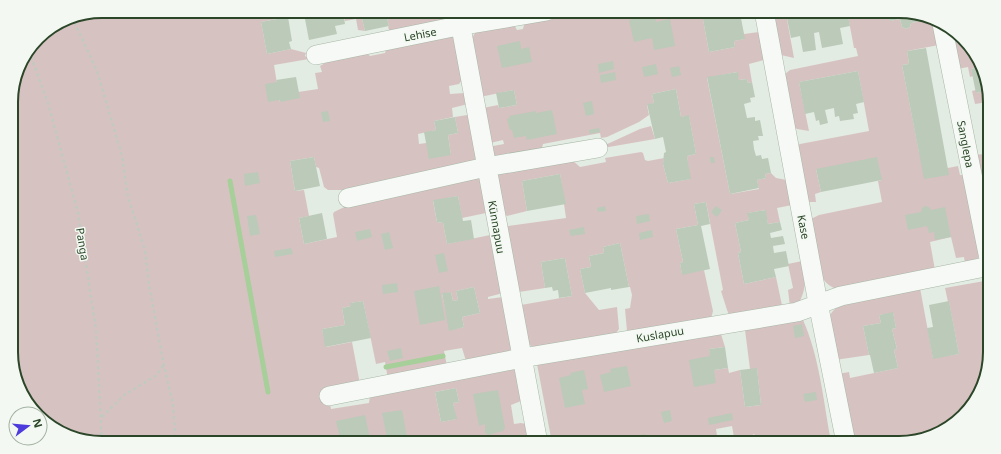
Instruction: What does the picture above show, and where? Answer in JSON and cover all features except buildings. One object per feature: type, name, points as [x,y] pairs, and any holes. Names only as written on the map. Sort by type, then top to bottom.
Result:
[{"type":"street","name":"Lehise","points":[[316,55],[459,19],[470,18]]},
{"type":"street","name":"Kase","points":[[765,18],[818,304],[845,436]]},
{"type":"street","name":"Künnapuu","points":[[459,19],[537,436]]},
{"type":"street","name":"Sanglepa","points":[[943,31],[983,230]]},
{"type":"street","points":[[348,198],[486,167],[598,148]]},
{"type":"street","name":"Kuslapuu","points":[[329,396],[522,358],[797,312],[841,296],[983,266]]},
{"type":"path","points":[[74,22],[97,71],[122,156],[128,197],[145,250],[149,285],[164,366],[173,404],[175,436]]},
{"type":"path","name":"Panga","points":[[31,57],[48,103],[78,214],[96,329],[102,436]]},
{"type":"path","points":[[102,418],[124,395],[157,375],[164,366]]},
{"type":"shaded area","points":[[282,18],[261,22],[267,54],[291,49],[306,53],[305,56],[309,59],[274,65],[280,102],[298,92],[318,89],[315,73],[322,72],[320,66],[330,60],[367,53],[370,56],[385,53],[387,46],[454,36],[463,79],[459,84],[449,86],[450,94],[464,93],[468,104],[452,108],[453,117],[434,121],[436,130],[418,134],[419,144],[426,143],[451,155],[448,135],[458,133],[455,117],[470,115],[478,162],[346,190],[328,190],[324,187],[319,168],[316,167],[314,157],[290,161],[295,191],[304,190],[309,216],[299,218],[304,244],[337,237],[333,214],[334,212],[359,200],[481,177],[488,212],[486,213],[462,218],[458,196],[433,201],[437,222],[443,223],[447,244],[490,235],[503,293],[488,297],[488,299],[503,297],[511,349],[508,353],[466,361],[462,348],[444,351],[447,366],[388,379],[385,362],[376,364],[363,301],[351,303],[351,306],[342,308],[345,325],[322,329],[326,347],[352,342],[360,384],[328,392],[331,409],[369,403],[370,395],[513,368],[516,370],[521,401],[511,405],[514,424],[526,424],[529,436],[96,436],[70,430],[48,417],[48,406],[37,406],[24,384],[18,352],[18,96],[24,70],[32,55],[42,42],[55,32],[70,24],[91,19]],"holes":[[[474,287],[480,313],[462,317],[464,327],[450,330],[442,294],[451,292],[453,301],[458,300],[456,291]],[[456,388],[459,402],[453,403],[456,419],[441,422],[435,392]]]},
{"type":"shaded area","points":[[344,18],[362,18],[365,31],[358,30],[356,19],[345,21]]},
{"type":"shaded area","points":[[387,18],[445,18],[441,23],[390,33]]},
{"type":"shaded area","points":[[536,18],[703,18],[709,52],[735,47],[734,41],[744,39],[744,34],[759,32],[764,60],[749,64],[752,82],[748,83],[747,79],[739,80],[737,72],[707,78],[730,194],[759,189],[757,180],[766,178],[765,174],[771,173],[776,178],[787,180],[792,205],[777,208],[780,222],[768,224],[765,210],[748,213],[749,220],[735,223],[741,252],[738,253],[744,284],[776,277],[783,310],[730,317],[721,291],[723,290],[706,202],[694,204],[698,225],[676,229],[683,262],[680,263],[682,274],[704,270],[713,311],[711,319],[627,331],[625,309],[630,308],[632,295],[620,243],[603,247],[604,253],[589,256],[591,267],[580,269],[585,293],[599,310],[617,307],[619,329],[614,336],[533,347],[528,344],[521,305],[572,296],[565,258],[541,262],[545,288],[519,292],[506,233],[508,226],[566,218],[560,174],[522,181],[527,211],[507,216],[504,214],[497,174],[571,159],[580,167],[606,162],[605,158],[641,152],[643,153],[645,160],[648,161],[664,158],[663,164],[668,183],[690,179],[687,156],[696,154],[689,116],[681,117],[676,89],[652,94],[654,103],[647,105],[649,115],[639,122],[607,137],[601,138],[600,133],[543,144],[541,151],[496,160],[491,149],[493,146],[504,144],[503,140],[490,143],[483,108],[498,105],[499,108],[517,105],[514,90],[480,97],[471,39],[478,29],[514,25],[517,30],[523,29],[525,20]]},
{"type":"shaded area","points":[[773,18],[787,18],[794,58],[781,55]]},
{"type":"shaded area","points":[[848,18],[889,18],[890,21],[900,19],[902,27],[906,29],[910,27],[911,23],[921,21],[936,27],[939,45],[907,51],[909,64],[902,65],[919,152],[948,168],[958,166],[960,175],[965,175],[979,256],[977,259],[965,264],[964,257],[956,258],[951,237],[930,242],[935,270],[836,289],[828,284],[822,277],[811,219],[819,215],[882,202],[878,181],[882,180],[816,169],[821,192],[815,194],[816,202],[809,202],[798,145],[869,131],[858,71],[799,82],[809,131],[797,129],[793,126],[785,74],[790,70],[858,56],[856,48],[854,48]]},
{"type":"shaded area","points":[[952,37],[959,42],[966,51],[976,68],[971,69],[973,76],[970,77],[968,67],[958,69]]},
{"type":"shaded area","points":[[976,90],[976,93],[982,92],[983,103],[975,104],[972,91]]},
{"type":"shaded area","points":[[651,126],[655,139],[603,148],[603,146],[640,129]]},
{"type":"shaded area","points":[[983,154],[983,190],[975,155]]},
{"type":"shaded area","points":[[802,261],[805,278],[803,293],[798,305],[790,307],[788,290],[793,288],[788,264]]},
{"type":"shaded area","points":[[983,281],[983,358],[979,379],[972,394],[959,412],[941,425],[931,430],[905,436],[851,436],[838,374],[849,372],[850,378],[898,368],[894,350],[897,349],[892,329],[896,328],[893,313],[879,315],[881,323],[863,326],[869,355],[835,360],[829,317],[832,312],[840,304],[920,288],[933,358],[959,354],[945,288]]},
{"type":"shaded area","points":[[803,320],[817,362],[830,436],[755,436],[754,434],[751,436],[734,436],[732,426],[716,429],[717,436],[551,436],[537,364],[720,331],[725,347],[709,349],[714,370],[728,368],[729,373],[740,370],[745,407],[761,405],[757,369],[750,369],[745,330]]},
{"type":"waterway","points":[[230,181],[268,392]]},
{"type":"waterway","points":[[386,367],[443,356]]}]
